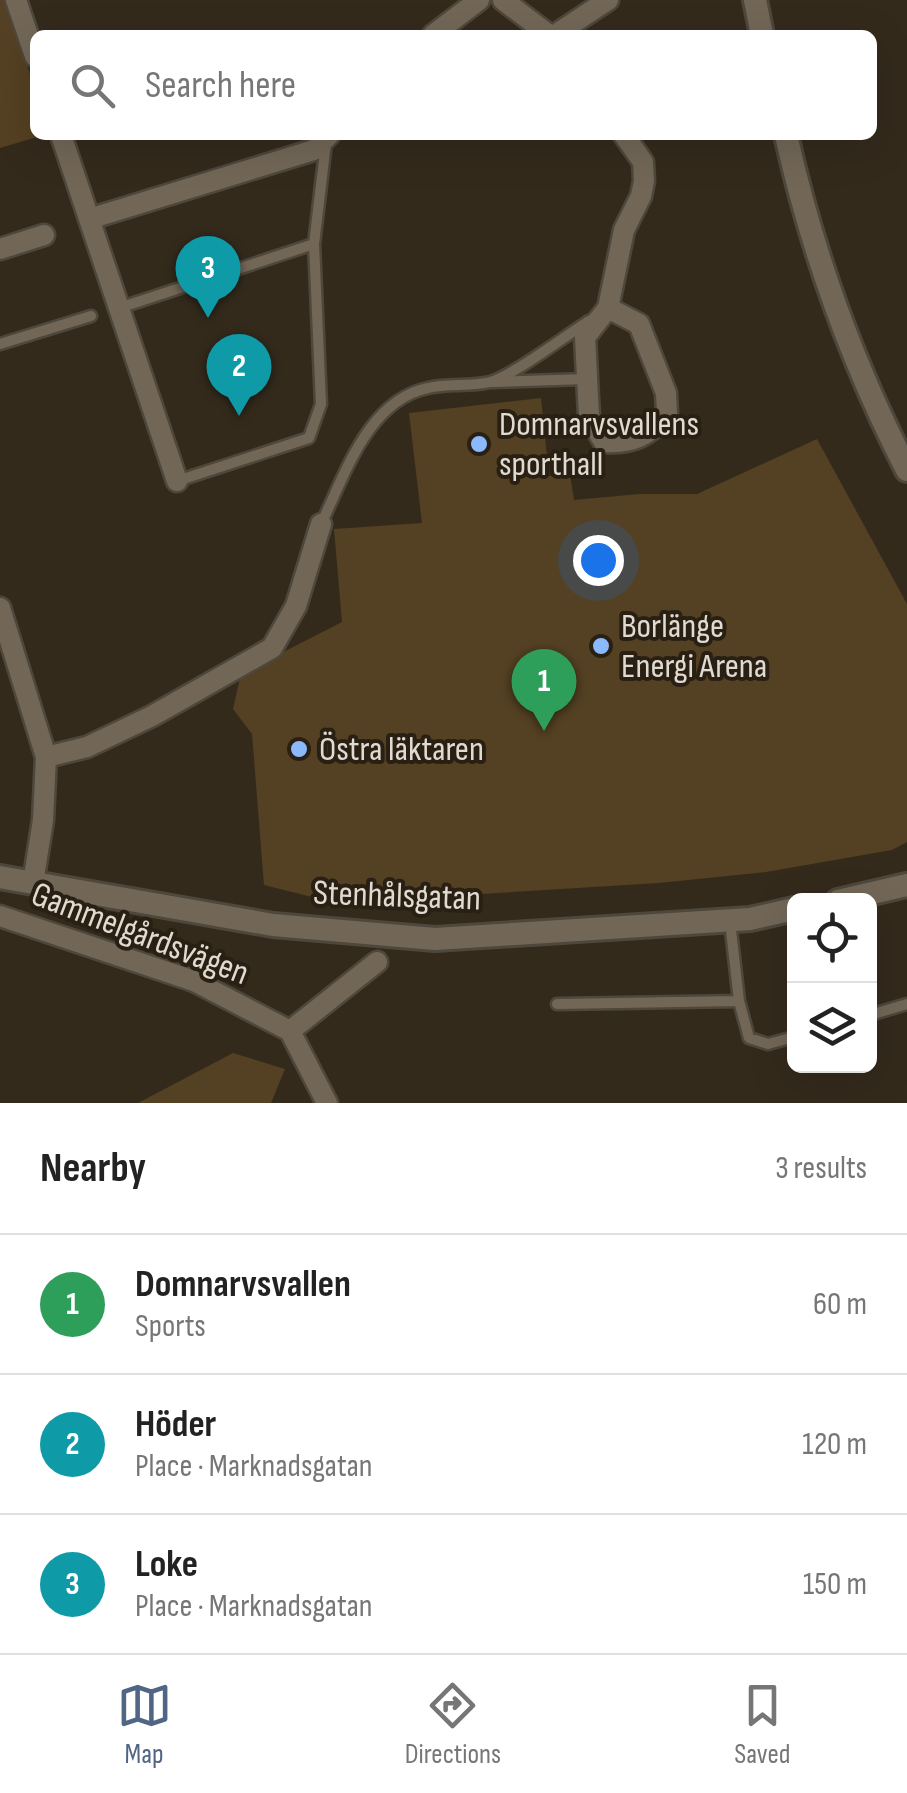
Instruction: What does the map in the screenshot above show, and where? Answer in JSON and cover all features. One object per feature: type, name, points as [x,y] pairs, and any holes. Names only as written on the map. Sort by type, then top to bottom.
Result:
[{"type":"street","points":[[16,0],[30,41]]},
{"type":"street","points":[[439,30],[480,0]]},
{"type":"street","points":[[503,0],[545,30]]},
{"type":"street","points":[[560,30],[608,0]]},
{"type":"street","points":[[755,0],[761,30]]},
{"type":"street","points":[[63,140],[177,481]]},
{"type":"street","points":[[89,220],[314,150],[324,140]]},
{"type":"street","points":[[608,308],[639,324],[666,394],[667,414],[652,432],[624,444],[604,442],[589,417],[585,338],[608,308],[624,230],[642,196],[643,162],[628,140]]},
{"type":"street","points":[[787,140],[799,193],[858,370],[907,470]]},
{"type":"street","points":[[0,248],[44,235]]},
{"type":"street","points":[[877,412],[907,428]]},
{"type":"street","points":[[46,757],[87,747],[152,716],[272,648],[296,606],[321,524]]},
{"type":"street","points":[[1,615],[46,757],[43,820],[33,884]]},
{"type":"street","name":"Stenhålsgatan","points":[[0,877],[272,925],[435,939],[730,920],[787,911]]},
{"type":"street","points":[[870,893],[907,885]]},
{"type":"street","name":"Gammelgårdsvägen","points":[[0,916],[194,981],[290,1031]]},
{"type":"street","points":[[327,1103],[290,1031],[378,962]]},
{"type":"lane","points":[[177,481],[309,438],[321,404],[314,244],[327,140]]},
{"type":"lane","points":[[118,308],[314,244]]},
{"type":"lane","points":[[492,382],[608,308]]},
{"type":"lane","points":[[0,344],[91,316]]},
{"type":"lane","points":[[321,524],[378,416],[401,397],[427,388],[587,379]]},
{"type":"lane","points":[[730,920],[739,1001],[749,1038],[768,1044],[787,1039]]},
{"type":"lane","points":[[557,1004],[739,1001]]},
{"type":"lane","points":[[877,1013],[907,1004]]},
{"type":"shaded area","points":[[0,0],[5,0],[30,74],[30,139],[0,148]]},
{"type":"shaded area","name":"Borlänge Energi Arena","points":[[541,398],[549,476],[570,474],[574,500],[697,494],[817,439],[907,604],[907,842],[892,850],[766,872],[659,883],[336,903],[264,885],[252,734],[233,709],[240,678],[248,670],[342,622],[334,529],[422,523],[409,413]]},
{"type":"shaded area","points":[[233,1053],[285,1069],[271,1103],[138,1103]]},
{"type":"place","name":"Loke","points":[[208,318]]},
{"type":"place","name":"Höder","points":[[239,416]]},
{"type":"place","name":"Domnarvsvallens sporthall","points":[[479,444]]},
{"type":"place","name":"Borlänge Energi Arena","points":[[601,646]]},
{"type":"place","name":"Domnarvsvallen","points":[[544,731]]},
{"type":"place","name":"Östra läktaren","points":[[299,749]]}]
